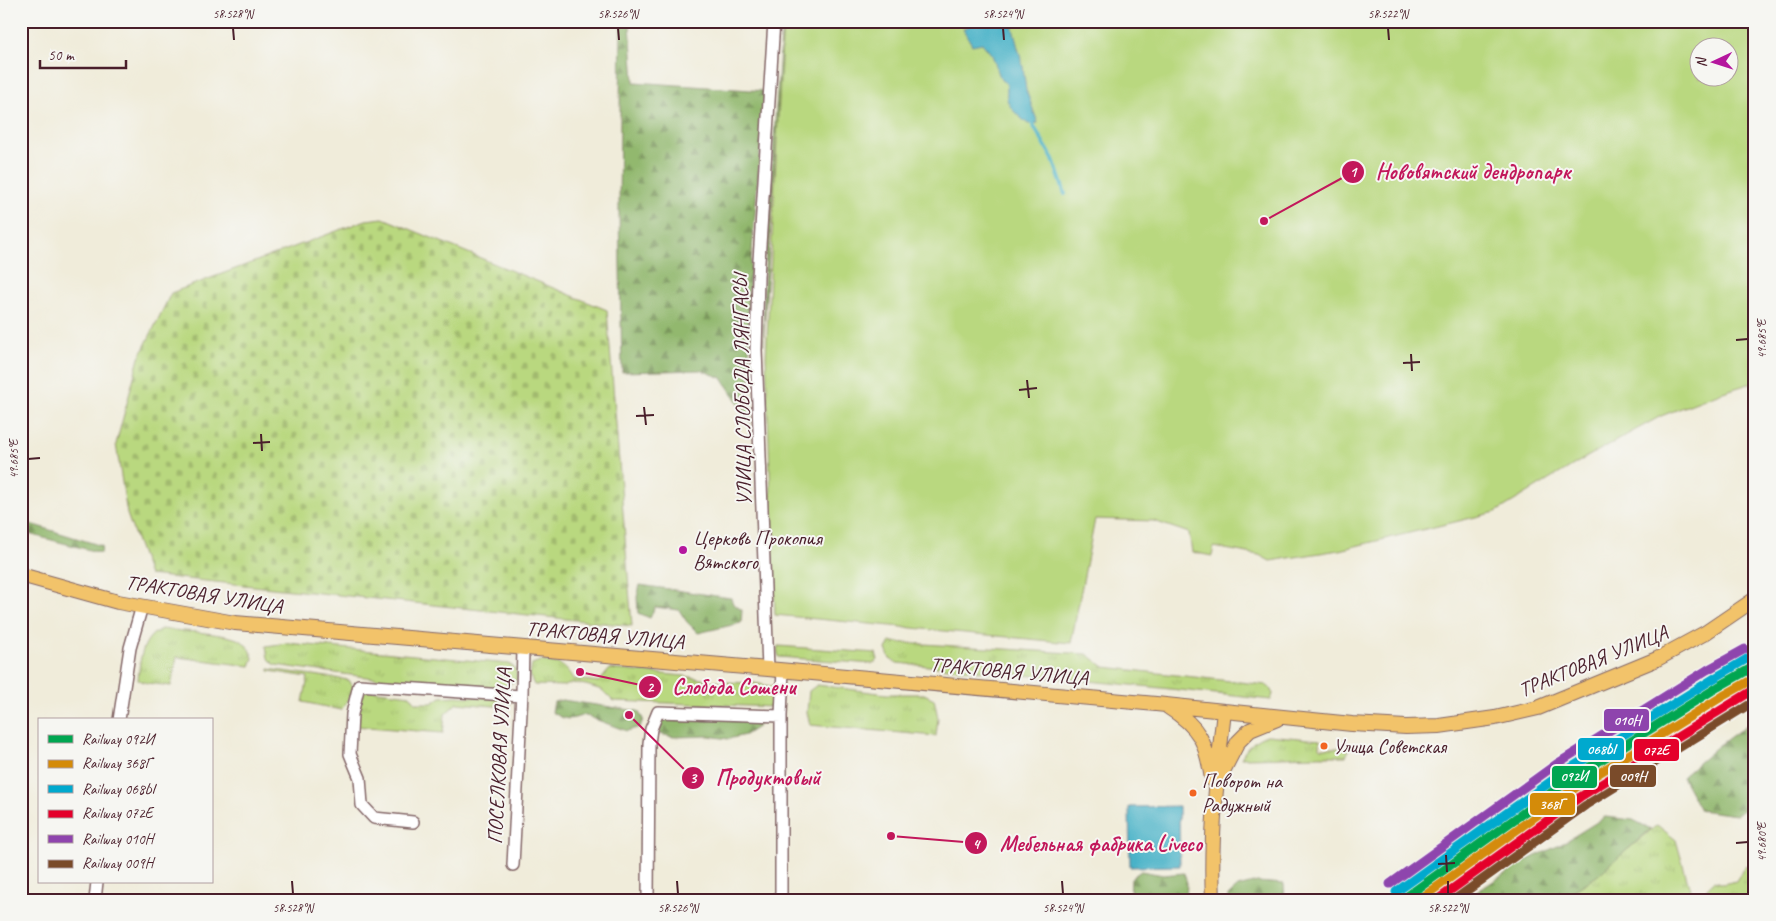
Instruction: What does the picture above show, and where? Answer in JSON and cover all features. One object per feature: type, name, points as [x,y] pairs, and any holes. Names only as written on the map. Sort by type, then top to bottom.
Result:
[{"type":"main road","name":"ТРАКТОВАЯ УЛИЦА","points":[[21,576],[142,606],[235,623],[783,670],[1224,712],[1406,727],[1439,726],[1495,718],[1538,708],[1657,659],[1705,633],[1755,599]]},
{"type":"main road","points":[[1164,705],[1182,716],[1201,735],[1211,770],[1215,794]]},
{"type":"main road","points":[[1213,900],[1211,871],[1215,794],[1224,712]]},
{"type":"main road","points":[[1215,794],[1223,769],[1238,742],[1250,730],[1280,717]]},
{"type":"street","name":"УЛИЦА СЛОБОДА ЛЯНГАСЫ","points":[[768,669],[756,350],[758,277],[774,21]]},
{"type":"street","points":[[119,718],[130,648],[142,606]]},
{"type":"street","name":"ПОСЕЛКОВАЯ УЛИЦА","points":[[513,865],[522,696],[522,649]]},
{"type":"street","points":[[781,900],[781,716],[783,670]]},
{"type":"street","points":[[413,822],[374,818],[362,805],[360,778],[350,754],[352,714],[359,685],[522,696]]},
{"type":"street","points":[[648,900],[649,743],[651,729],[658,712],[781,716]]},
{"type":"street","points":[[95,900],[97,884]]},
{"type":"green space","points":[[621,21],[630,25],[634,82],[765,91],[748,300],[751,423],[722,378],[701,370],[622,372],[619,211]]},
{"type":"green space","points":[[782,21],[786,21],[780,84],[763,345],[764,282]]},
{"type":"green space","points":[[783,21],[1755,21],[1755,382],[1720,393],[1661,416],[1585,458],[1496,512],[1339,550],[1270,561],[1259,555],[1214,547],[1212,556],[1192,552],[1189,533],[1154,521],[1095,519],[1071,643],[775,615],[766,357]]},
{"type":"green space","points":[[383,218],[607,310],[632,626],[149,575],[127,514],[116,444],[139,358],[171,293],[366,220]]},
{"type":"green space","points":[[21,521],[102,546],[101,553],[21,532]]},
{"type":"green space","points":[[640,585],[731,598],[733,604],[742,610],[741,623],[698,633],[679,610],[655,607],[650,618],[638,613],[637,597]]},
{"type":"green space","points":[[161,629],[228,636],[243,642],[253,658],[250,666],[177,657],[171,686],[138,680],[145,644],[154,633]]},
{"type":"green space","points":[[890,642],[1087,654],[1104,667],[1266,685],[1273,694],[1271,700],[897,663],[890,659],[886,649]]},
{"type":"green space","points":[[287,643],[509,664],[516,669],[517,680],[503,687],[479,688],[412,683],[275,665],[268,658],[266,646]]},
{"type":"green space","points":[[778,646],[876,653],[878,660],[873,664],[779,657]]},
{"type":"green space","points":[[541,661],[560,665],[567,670],[573,679],[599,682],[610,669],[684,676],[719,682],[754,683],[774,687],[774,707],[613,701],[602,690],[586,685],[573,683],[564,686],[534,685],[530,676],[532,664]]},
{"type":"green space","points":[[269,669],[349,680],[355,690],[341,710],[303,702],[308,677],[269,671]]},
{"type":"green space","points":[[817,685],[886,694],[924,694],[934,699],[938,718],[936,736],[810,725],[807,712],[809,691]]},
{"type":"green space","points":[[370,690],[410,695],[416,703],[432,703],[441,697],[456,696],[510,699],[510,704],[507,707],[457,703],[445,714],[443,733],[355,726],[359,694]]},
{"type":"green space","points":[[562,700],[638,711],[643,719],[640,727],[627,731],[584,715],[571,719],[565,718],[552,712],[554,702]]},
{"type":"green space","points":[[680,715],[703,720],[716,715],[755,716],[759,726],[745,735],[728,739],[709,736],[674,737],[659,734],[663,716]]},
{"type":"green space","points":[[1755,719],[1755,803],[1736,815],[1700,810],[1682,777],[1718,746]]},
{"type":"green space","points":[[1267,735],[1320,740],[1320,748],[1350,748],[1346,756],[1241,758],[1252,744]]},
{"type":"green space","points":[[1605,817],[1633,820],[1651,829],[1597,876],[1559,900],[1464,900],[1525,861],[1560,845]]},
{"type":"green space","points":[[1657,825],[1676,840],[1693,900],[1559,900],[1597,875]]},
{"type":"green space","points":[[1755,866],[1755,898],[1709,900],[1706,898],[1707,888],[1714,881],[1723,884],[1736,881],[1744,867]]},
{"type":"green space","points":[[1141,871],[1163,875],[1184,873],[1187,883],[1186,900],[1130,900],[1131,878]]},
{"type":"green space","points":[[1257,882],[1284,884],[1285,900],[1228,900],[1228,896],[1238,887]]},
{"type":"water","points":[[978,21],[1011,21],[1023,67],[1026,90],[1038,123],[1028,124],[1013,110],[1008,103],[1006,83],[1001,80],[992,55],[982,43],[972,45],[963,29]]},
{"type":"water","points":[[1179,806],[1180,866],[1130,867],[1129,807]]},
{"type":"waterway","points":[[1030,120],[1053,159],[1065,194]]},
{"type":"rail line","name":"010Н","points":[[1390,884],[1558,763],[1707,670],[1745,649]]},
{"type":"rail line","name":"068Ы","points":[[1396,892],[1564,772],[1750,657]]},
{"type":"rail line","name":"092И","points":[[1402,900],[1569,780],[1755,666]]},
{"type":"rail line","name":"368Г","points":[[1419,900],[1575,788],[1755,678]]},
{"type":"rail line","name":"072Е","points":[[1437,900],[1580,797],[1755,689]]},
{"type":"rail line","name":"009Н","points":[[1454,900],[1586,805],[1755,701]]},
{"type":"place","name":"Нововятский дендропарк","points":[[1264,221]]},
{"type":"place","name":"Церковь Прокопия Вятского","points":[[683,550]]},
{"type":"place","name":"Слобода Сошени","points":[[580,672]]},
{"type":"place","name":"Продуктовый","points":[[629,715]]},
{"type":"place","name":"Улица Советская","points":[[1324,746]]},
{"type":"place","name":"Поворот на Радужный","points":[[1193,793]]},
{"type":"place","name":"Мебельная фабрика Liveco","points":[[891,836]]}]
